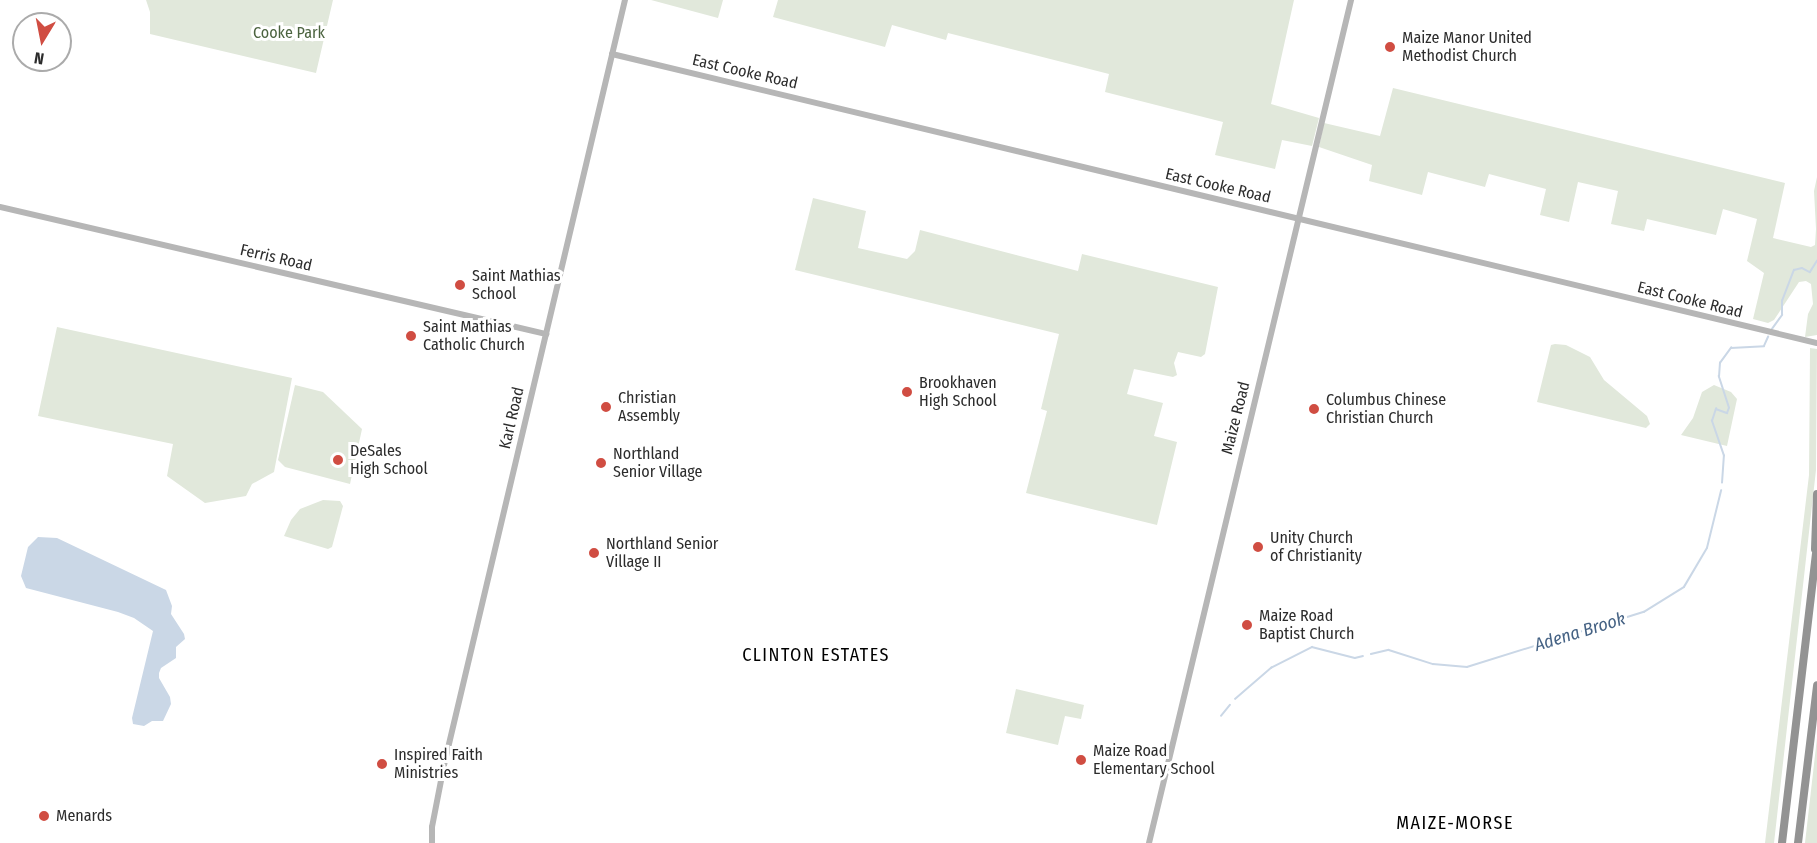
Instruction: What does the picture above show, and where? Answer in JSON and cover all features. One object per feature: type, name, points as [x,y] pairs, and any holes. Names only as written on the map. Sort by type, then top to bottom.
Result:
[{"type":"highway","points":[[1814,568],[1817,494]]},
{"type":"highway","points":[[1782,843],[1817,545]]},
{"type":"highway","points":[[1798,843],[1817,685]]},
{"type":"main road","name":"Karl Road","points":[[432,843],[438,790],[625,0]]},
{"type":"main road","name":"Maize Road","points":[[1149,843],[1351,0]]},
{"type":"main road","name":"East Cooke Road","points":[[612,54],[1817,343]]},
{"type":"main road","name":"Ferris Road","points":[[0,207],[546,334]]},
{"type":"green space","name":"Cooke Park","points":[[146,0],[333,0],[316,73],[150,34],[150,12]]},
{"type":"green space","points":[[651,0],[723,0],[718,18]]},
{"type":"green space","points":[[778,0],[1294,0],[1271,104],[1319,118],[1312,146],[1282,140],[1275,169],[1215,155],[1223,122],[1105,92],[1109,74],[948,33],[946,40],[892,25],[885,47],[773,17]]},
{"type":"green space","points":[[1393,88],[1785,183],[1773,238],[1811,247],[1815,245],[1814,191],[1817,177],[1817,335],[1805,337],[1808,314],[1813,304],[1811,284],[1806,281],[1799,282],[1774,320],[1768,323],[1753,319],[1764,273],[1747,261],[1757,219],[1723,209],[1716,235],[1647,219],[1644,231],[1611,224],[1618,191],[1578,182],[1569,222],[1540,215],[1546,189],[1489,174],[1485,187],[1428,172],[1422,195],[1369,181],[1372,165],[1319,147],[1324,123],[1380,136]]},
{"type":"green space","points":[[813,198],[866,211],[858,248],[907,259],[915,251],[920,230],[1078,271],[1082,254],[1218,287],[1205,354],[1201,357],[1178,352],[1174,363],[1177,375],[1173,377],[1134,369],[1127,394],[1163,403],[1154,436],[1177,442],[1157,525],[1026,493],[1047,411],[1041,409],[1059,334],[795,270]]},
{"type":"green space","points":[[57,327],[292,378],[274,472],[252,484],[246,496],[205,503],[167,476],[173,444],[38,416]]},
{"type":"green space","points":[[1551,345],[1566,345],[1590,357],[1604,380],[1647,416],[1650,424],[1646,428],[1537,402]]},
{"type":"green space","points":[[1810,348],[1817,349],[1816,470],[1774,843],[1765,843],[1809,475]]},
{"type":"green space","points":[[295,385],[323,392],[362,429],[350,484],[285,467],[278,460]]},
{"type":"green space","points":[[1714,385],[1731,392],[1737,399],[1727,446],[1681,435],[1693,418],[1702,392]]},
{"type":"green space","points":[[323,500],[340,501],[343,506],[332,547],[328,549],[284,536],[291,520],[300,509]]},
{"type":"green space","points":[[1016,689],[1084,705],[1081,719],[1065,716],[1058,745],[1006,733]]},
{"type":"green space","points":[[1817,738],[1817,843],[1805,843]]},
{"type":"water","points":[[38,537],[57,538],[166,590],[172,606],[171,614],[185,639],[176,647],[176,658],[161,668],[159,673],[159,678],[170,697],[171,704],[163,721],[152,721],[144,726],[133,724],[132,718],[153,631],[134,618],[118,612],[26,588],[21,576],[28,547]]},
{"type":"waterway","name":"Adena Brook","points":[[1772,329],[1782,315],[1782,301],[1794,270],[1802,268],[1810,272],[1817,261]]},
{"type":"waterway","name":"Adena Brook","points":[[1722,483],[1724,456],[1712,421],[1716,409],[1727,413],[1729,408],[1719,377],[1720,363],[1731,348],[1764,346],[1768,337]]},
{"type":"waterway","name":"Adena Brook","points":[[1371,654],[1389,650],[1433,664],[1467,667],[1644,612],[1684,587],[1707,548],[1721,491]]},
{"type":"waterway","name":"Adena Brook","points":[[1235,699],[1271,668],[1312,647],[1355,658],[1363,656]]},
{"type":"waterway","name":"Adena Brook","points":[[1221,716],[1230,705]]},
{"type":"place","name":"Maize Manor United Methodist Church","points":[[1390,47]]},
{"type":"place","name":"Saint Mathias School","points":[[460,285]]},
{"type":"place","name":"Saint Mathias Catholic Church","points":[[411,336]]},
{"type":"place","name":"Brookhaven High School","points":[[907,392]]},
{"type":"place","name":"Christian Assembly","points":[[606,407]]},
{"type":"place","name":"Columbus Chinese Christian Church","points":[[1314,409]]},
{"type":"place","name":"DeSales High School","points":[[338,460]]},
{"type":"place","name":"Northland Senior Village","points":[[601,463]]},
{"type":"place","name":"Unity Church of Christianity","points":[[1258,547]]},
{"type":"place","name":"Northland Senior Village II","points":[[594,553]]},
{"type":"place","name":"Maize Road Baptist Church","points":[[1247,625]]},
{"type":"place","name":"Maize Road Elementary School","points":[[1081,760]]},
{"type":"place","name":"Inspired Faith Ministries","points":[[382,764]]},
{"type":"place","name":"Menards","points":[[44,816]]},
{"type":"district","name":"CLINTON ESTATES","points":[[816,655]]},
{"type":"district","name":"MAIZE-MORSE","points":[[1455,823]]}]
